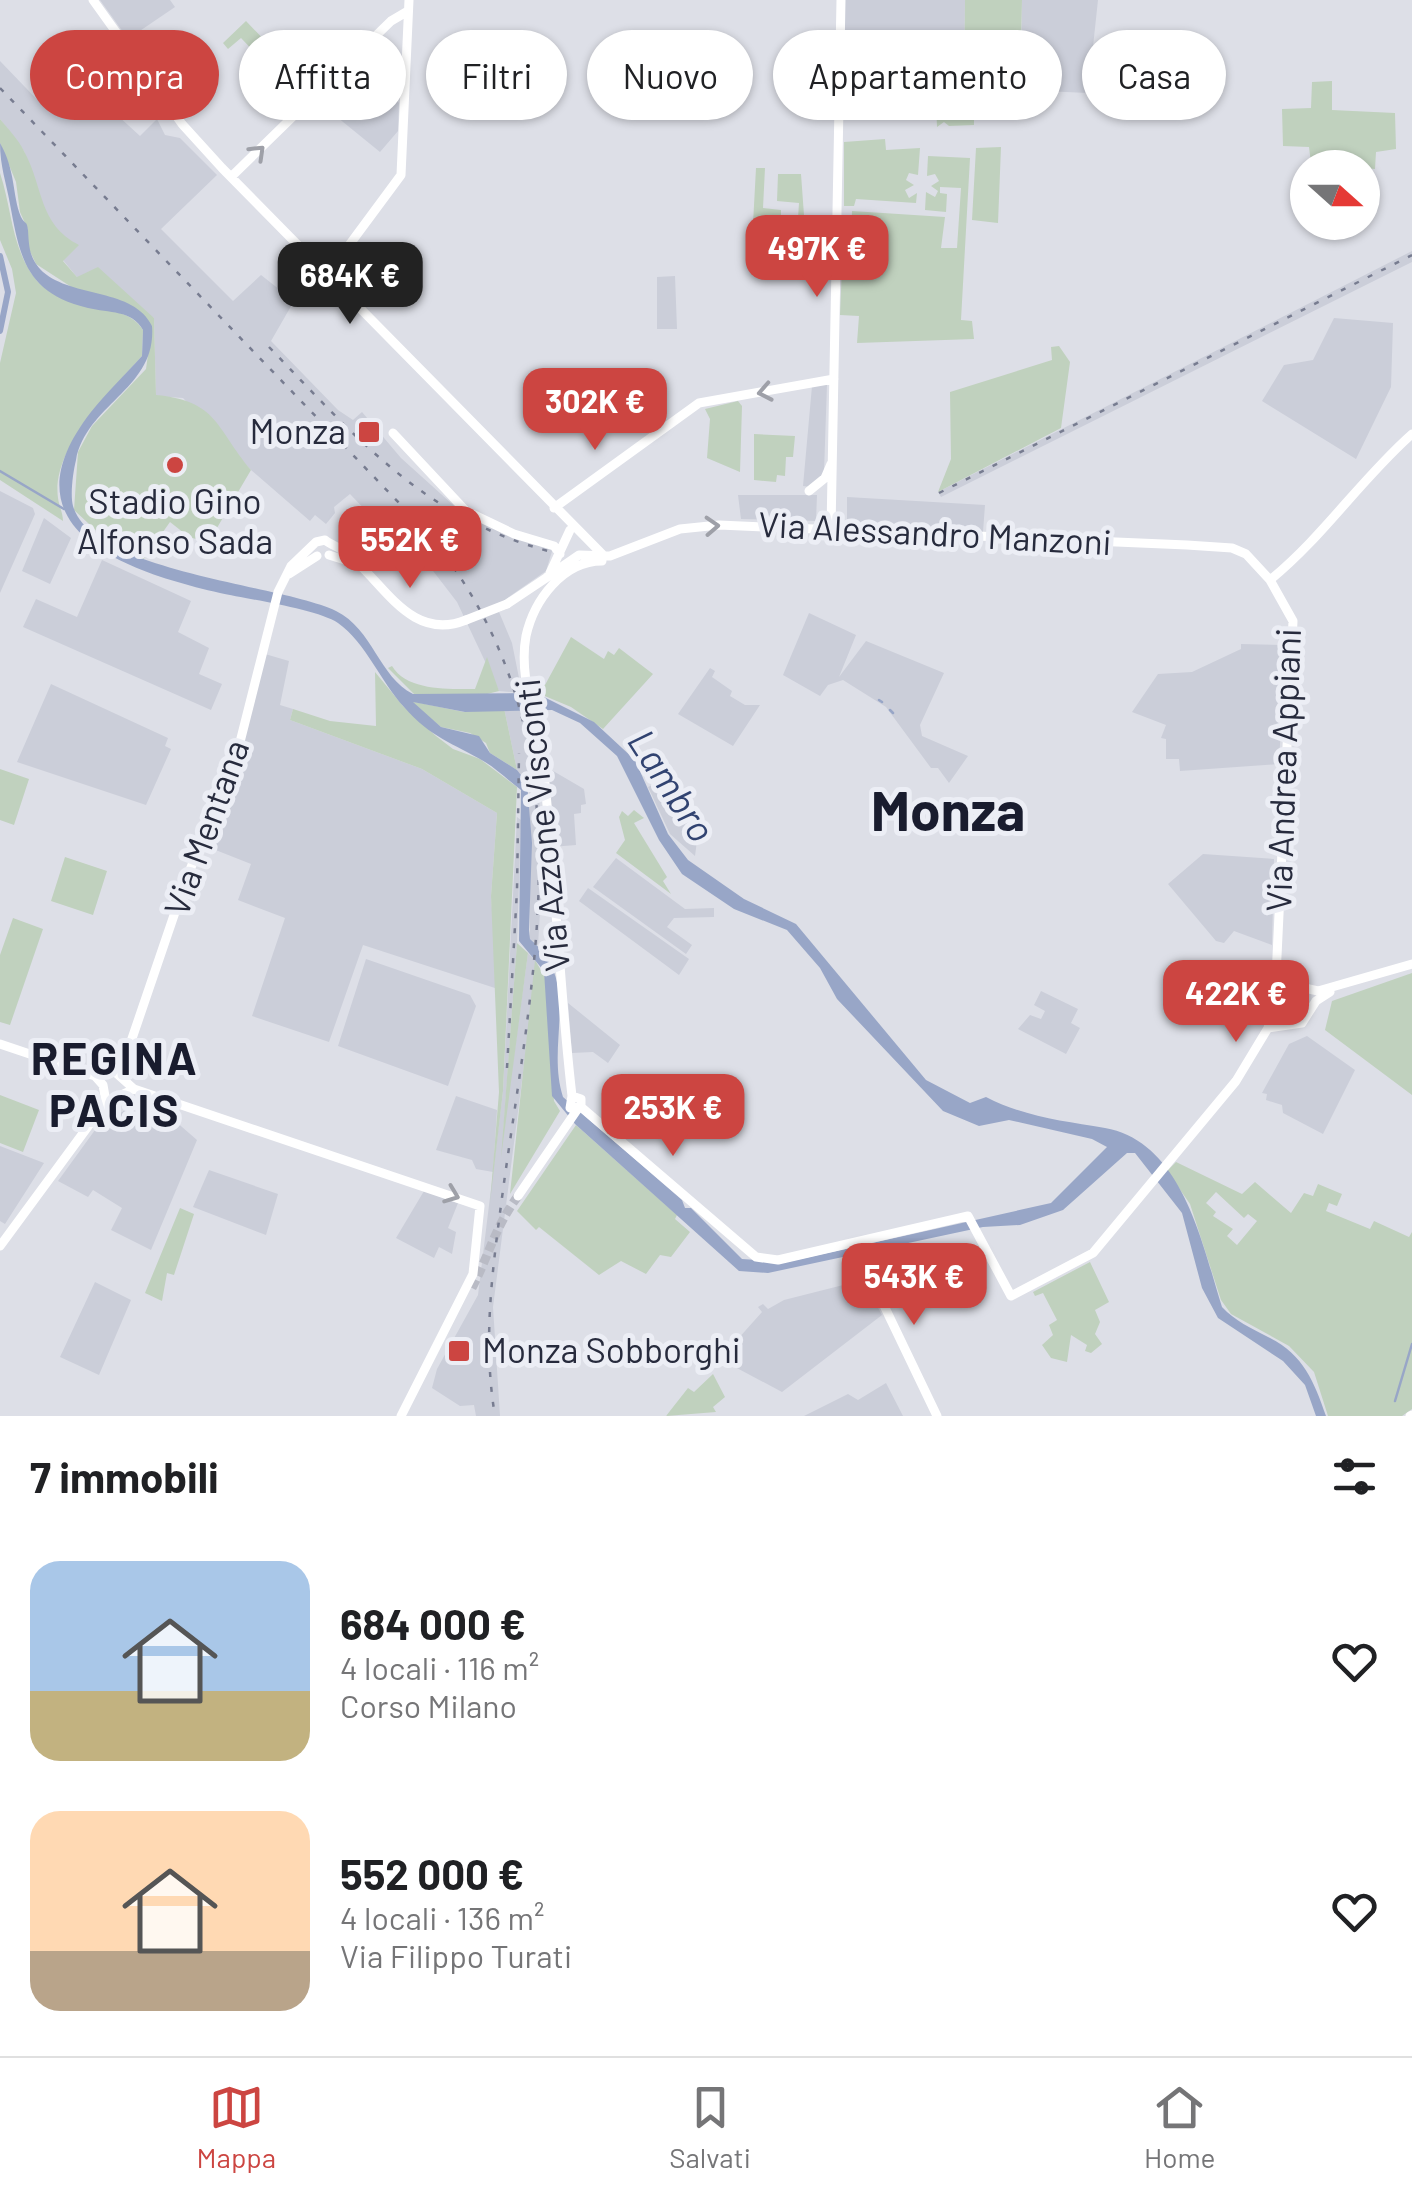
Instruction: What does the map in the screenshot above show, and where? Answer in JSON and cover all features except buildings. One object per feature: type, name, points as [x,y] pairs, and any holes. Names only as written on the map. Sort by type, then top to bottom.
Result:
[{"type":"street","points":[[92,0],[192,135],[554,508],[589,558],[560,566],[507,604],[466,620],[438,625],[418,620],[345,552],[325,552],[286,576]]},
{"type":"street","points":[[831,529],[841,0]]},
{"type":"street","points":[[232,177],[409,6]]},
{"type":"street","points":[[327,275],[401,175],[409,6]]},
{"type":"street","points":[[385,28],[392,23],[408,26]]},
{"type":"street","points":[[554,508],[696,404],[834,378]]},
{"type":"street","points":[[394,433],[470,514],[560,566]]},
{"type":"street","points":[[1270,580],[1298,556],[1362,480],[1412,434]]},
{"type":"street","points":[[809,491],[825,478],[832,462]]},
{"type":"street","name":"Via Alessandro Manzoni","points":[[589,558],[611,555],[693,527],[831,529],[1232,548],[1250,557],[1270,580]]},
{"type":"street","points":[[574,532],[611,555]]},
{"type":"street","name":"Via Azzone Visconti","points":[[572,1104],[543,766],[528,693],[526,638],[535,610],[574,532]]},
{"type":"street","points":[[286,576],[323,540],[325,552]]},
{"type":"street","name":"Via Mentana","points":[[116,1086],[186,880],[239,746],[274,605],[286,576]]},
{"type":"street","name":"Via Andrea Appiani","points":[[856,1248],[973,1222],[1011,1296],[1093,1254],[1236,1081],[1268,1028],[1277,966],[1293,621],[1270,580]]},
{"type":"street","points":[[1268,1028],[1302,1023],[1319,998],[1412,964]]},
{"type":"street","points":[[1277,966],[1293,987],[1305,991],[1341,987]]},
{"type":"street","points":[[1286,1024],[1276,1016],[1274,1002],[1293,987]]},
{"type":"street","points":[[1305,991],[1312,1008]]},
{"type":"street","points":[[0,1044],[116,1086],[421,1183],[482,1208],[474,1274],[400,1416]]},
{"type":"street","points":[[0,1246],[116,1086]]},
{"type":"street","points":[[518,1196],[569,1122],[572,1104]]},
{"type":"street","points":[[557,1138],[572,1104]]},
{"type":"street","points":[[572,1104],[736,1243],[772,1260],[856,1248],[936,1416]]},
{"type":"street","points":[[416,1386],[472,1288]]},
{"type":"shaded area","points":[[100,0],[170,0],[175,7],[141,30],[122,30]]},
{"type":"shaded area","points":[[845,0],[965,0],[965,30],[845,30]]},
{"type":"shaded area","points":[[1022,0],[1098,0],[1095,30],[1082,30],[1082,93],[1062,92],[1062,30],[1022,30]]},
{"type":"shaded area","points":[[0,61],[30,92],[30,120],[123,120],[140,136],[158,120],[165,135],[180,138],[217,175],[161,229],[233,301],[261,275],[294,301],[271,341],[338,410],[353,420],[362,412],[401,458],[461,512],[515,538],[553,548],[546,571],[506,599],[509,608],[499,612],[512,643],[522,693],[499,691],[457,602],[403,532],[394,540],[350,494],[334,507],[335,513],[326,524],[315,515],[310,521],[251,470],[183,398],[156,396],[154,318],[77,277],[63,260],[60,236],[46,217],[24,151],[0,119]]},
{"type":"shaded area","points":[[341,120],[398,120],[398,131],[380,152]]},
{"type":"shaded area","points":[[1412,251],[1412,262],[941,497],[938,492]]},
{"type":"shaded area","points":[[675,276],[677,329],[657,329],[657,277]]},
{"type":"shaded area","points":[[1334,318],[1393,323],[1391,387],[1356,459],[1262,401],[1284,365],[1313,360]]},
{"type":"shaded area","points":[[827,384],[824,472],[811,487],[803,486],[812,386]]},
{"type":"shaded area","points":[[0,491],[33,508],[35,514],[0,593]]},
{"type":"shaded area","points":[[738,495],[817,495],[816,521],[741,519]]},
{"type":"shaded area","points":[[847,497],[985,505],[983,532],[847,523]]},
{"type":"shaded area","points":[[44,518],[71,538],[50,584],[22,571]]},
{"type":"shaded area","points":[[102,560],[191,601],[178,632],[209,648],[199,674],[222,684],[211,710],[23,627],[36,599],[77,617]]},
{"type":"shaded area","points":[[809,613],[856,635],[839,677],[866,641],[944,673],[920,725],[922,736],[968,756],[949,783],[938,768],[931,768],[886,707],[843,680],[828,685],[820,696],[783,675]]},
{"type":"shaded area","points":[[1241,644],[1285,645],[1279,764],[1180,771],[1179,759],[1166,759],[1166,739],[1161,738],[1166,725],[1132,712],[1158,674],[1192,672],[1241,649]]},
{"type":"shaded area","points":[[265,654],[289,661],[280,705],[293,709],[290,720],[422,769],[497,813],[491,896],[498,989],[363,945],[329,1042],[252,1016],[285,918],[238,900],[251,864],[203,845]]},
{"type":"shaded area","points":[[710,668],[715,671],[712,677],[732,691],[730,696],[745,705],[760,705],[733,746],[678,714]]},
{"type":"shaded area","points":[[51,684],[168,738],[165,746],[171,749],[146,805],[17,762]]},
{"type":"shaded area","points":[[504,708],[526,708],[537,762],[543,864],[538,945],[530,939],[529,792],[517,770]]},
{"type":"shaded area","points":[[548,768],[584,789],[586,804],[581,805],[581,813],[574,814],[576,845],[551,847]]},
{"type":"shaded area","points":[[652,785],[698,833],[695,856],[670,834],[648,787]]},
{"type":"shaded area","points":[[517,817],[521,820],[517,943],[503,1135],[528,953],[535,960],[536,971],[493,1307],[500,1416],[476,1416],[474,1405],[460,1406],[432,1388],[437,1369],[478,1295],[503,1091]]},
{"type":"shaded area","points":[[1203,854],[1274,859],[1272,945],[1234,931],[1224,943],[1216,941],[1168,884]]},
{"type":"shaded area","points":[[616,858],[685,909],[714,908],[714,917],[674,918],[667,927],[692,945],[686,954],[593,887]]},
{"type":"shaded area","points":[[588,888],[689,959],[679,975],[579,901]]},
{"type":"shaded area","points":[[366,959],[470,995],[476,1006],[448,1086],[338,1046]]},
{"type":"shaded area","points":[[1041,991],[1078,1009],[1071,1023],[1080,1028],[1066,1054],[1018,1029],[1030,1015],[1041,1019],[1045,1011],[1034,1005]]},
{"type":"shaded area","points":[[568,1003],[620,1045],[608,1063],[593,1052],[572,1053]]},
{"type":"shaded area","points":[[1307,1036],[1355,1070],[1323,1134],[1283,1113],[1282,1105],[1266,1100],[1267,1094],[1262,1093],[1289,1044]]},
{"type":"shaded area","points":[[456,1096],[497,1110],[493,1172],[476,1169],[472,1160],[436,1150]]},
{"type":"shaded area","points":[[140,1100],[159,1107],[197,1140],[151,1250],[111,1230],[122,1208],[93,1190],[88,1197],[58,1181],[111,1108],[119,1114]]},
{"type":"shaded area","points":[[0,1146],[44,1163],[5,1224],[0,1221]]},
{"type":"shaded area","points":[[209,1170],[278,1194],[266,1235],[193,1207]]},
{"type":"shaded area","points":[[424,1191],[458,1203],[448,1228],[456,1232],[452,1254],[439,1247],[434,1258],[396,1238]]},
{"type":"shaded area","points":[[863,1280],[882,1315],[782,1392],[720,1359],[762,1312],[758,1307],[763,1304],[768,1309],[784,1300]]},
{"type":"shaded area","points":[[95,1282],[131,1300],[99,1375],[60,1357]]},
{"type":"shaded area","points":[[886,1383],[903,1416],[804,1416],[848,1394],[858,1400]]},
{"type":"green space","points":[[965,0],[1022,0],[1021,30],[965,30]]},
{"type":"green space","points":[[246,21],[255,30],[239,30],[239,40],[228,49],[223,43]]},
{"type":"green space","points":[[1332,81],[1332,110],[1395,113],[1396,149],[1309,150],[1283,146],[1282,109],[1311,108],[1312,82]]},
{"type":"green space","points":[[0,119],[24,151],[49,216],[56,227],[79,245],[63,261],[77,277],[98,267],[154,318],[156,395],[192,403],[204,410],[251,470],[214,533],[213,544],[189,537],[170,522],[143,560],[103,537],[74,510],[78,452],[92,426],[146,369],[152,326],[112,298],[76,290],[36,264],[27,245],[28,230],[20,212],[16,182],[0,143]]},
{"type":"green space","points":[[937,120],[974,120],[974,125],[949,126],[944,122],[937,127]]},
{"type":"green space","points":[[885,139],[886,150],[920,148],[918,175],[909,173],[906,180],[914,185],[905,190],[909,198],[917,193],[916,203],[856,199],[854,206],[844,206],[844,142]]},
{"type":"green space","points":[[1001,147],[998,223],[972,220],[976,148]]},
{"type":"green space","points":[[928,156],[970,158],[961,320],[972,321],[974,339],[857,343],[859,316],[840,315],[843,243],[851,243],[852,211],[945,217],[941,248],[957,248],[961,188],[940,187],[940,193],[947,194],[946,212],[925,210],[926,192],[935,197],[938,191],[931,186],[939,181],[935,174],[927,176]]},
{"type":"green space","points":[[756,168],[765,168],[763,208],[781,210],[781,217],[798,218],[799,203],[777,201],[778,174],[801,174],[805,229],[753,224]]},
{"type":"green space","points":[[0,173],[16,240],[34,277],[60,297],[123,314],[143,330],[142,356],[86,421],[64,459],[58,479],[63,521],[0,480],[0,363],[16,293],[12,269],[0,240]]},
{"type":"green space","points":[[1059,346],[1070,362],[1061,428],[938,492],[951,459],[950,392],[1052,360],[1051,347]]},
{"type":"green space","points":[[738,401],[742,406],[740,472],[707,458],[710,419],[705,409]]},
{"type":"green space","points":[[754,434],[795,436],[793,457],[786,457],[785,476],[777,475],[776,482],[754,480]]},
{"type":"green space","points":[[571,637],[604,659],[608,651],[614,655],[619,648],[653,674],[603,729],[571,707],[540,694],[542,689],[534,693],[534,680],[545,685]]},
{"type":"green space","points":[[487,657],[499,691],[479,696],[414,694],[388,668],[392,666],[418,684],[475,689]]},
{"type":"green space","points":[[375,672],[403,706],[436,736],[453,749],[480,759],[517,787],[503,1091],[490,1203],[499,1092],[491,896],[497,813],[422,769],[290,720],[293,709],[330,721],[376,726]]},
{"type":"green space","points":[[410,701],[464,712],[504,708],[517,770],[490,753],[486,743],[470,733],[441,727]]},
{"type":"green space","points":[[0,769],[29,779],[14,825],[0,820]]},
{"type":"green space","points":[[634,810],[644,818],[634,823],[667,877],[663,881],[671,894],[616,853],[625,840],[619,817],[622,811],[628,816]]},
{"type":"green space","points":[[65,857],[107,871],[93,915],[51,901]]},
{"type":"green space","points":[[13,918],[43,929],[10,1025],[0,1022],[0,955]]},
{"type":"green space","points":[[517,943],[528,953],[501,1158]]},
{"type":"green space","points":[[535,960],[545,977],[554,1101],[560,1111],[510,1194]]},
{"type":"green space","points":[[1412,973],[1412,1095],[1325,1030],[1332,1001]]},
{"type":"green space","points":[[0,1095],[39,1110],[23,1152],[0,1143]]},
{"type":"green space","points":[[576,1125],[677,1215],[675,1219],[690,1232],[671,1257],[660,1255],[646,1274],[621,1261],[599,1275],[539,1227],[536,1230],[517,1211]]},
{"type":"green space","points":[[1176,1162],[1242,1194],[1255,1182],[1291,1213],[1304,1193],[1313,1196],[1318,1184],[1342,1194],[1337,1206],[1329,1203],[1326,1211],[1370,1229],[1374,1221],[1409,1237],[1412,1232],[1412,1409],[1402,1416],[1328,1416],[1314,1372],[1289,1346],[1231,1314],[1221,1300],[1190,1204],[1167,1171]],"holes":[[[1216,1192],[1244,1218],[1248,1214],[1257,1221],[1237,1245],[1227,1236],[1233,1229],[1213,1216],[1216,1212],[1206,1203]]]},
{"type":"green space","points":[[180,1208],[194,1214],[174,1275],[167,1273],[162,1301],[145,1293]]},
{"type":"green space","points":[[1090,1262],[1109,1302],[1095,1310],[1100,1322],[1095,1334],[1102,1344],[1091,1353],[1085,1351],[1087,1345],[1071,1335],[1067,1362],[1051,1358],[1042,1345],[1053,1335],[1049,1325],[1057,1320],[1043,1293],[1035,1296],[1033,1292]]},
{"type":"green space","points":[[713,1374],[725,1397],[713,1407],[716,1412],[666,1416],[688,1388],[694,1392]]},
{"type":"water","points":[[0,143],[38,267],[70,286],[132,305],[152,326],[151,348],[144,366],[93,424],[76,460],[72,501],[87,528],[114,546],[150,561],[336,611],[359,629],[392,676],[413,694],[536,693],[594,722],[635,760],[668,834],[688,860],[744,899],[796,924],[926,1080],[970,1103],[986,1097],[1030,1114],[1105,1128],[1132,1137],[1153,1153],[1185,1199],[1222,1307],[1299,1360],[1312,1380],[1326,1416],[1316,1416],[1305,1385],[1283,1361],[1218,1318],[1202,1288],[1182,1213],[1135,1153],[1127,1153],[1063,1210],[1020,1225],[983,1227],[768,1273],[739,1271],[575,1124],[552,1096],[544,971],[519,941],[521,790],[490,765],[433,733],[414,717],[357,641],[338,623],[299,609],[183,584],[147,572],[113,557],[86,538],[67,515],[59,487],[67,452],[91,412],[142,356],[143,330],[133,319],[67,301],[39,283],[18,241]],"holes":[[[413,702],[465,712],[552,710],[580,723],[617,756],[659,840],[682,874],[734,909],[787,930],[820,968],[837,999],[943,1111],[979,1126],[1009,1120],[1092,1139],[1107,1147],[1051,1203],[787,1262],[742,1259],[691,1208],[685,1208],[682,1200],[563,1097],[558,1055],[559,994],[546,956],[530,939],[532,843],[527,783],[517,770],[490,753],[479,736],[441,727]]]},
{"type":"waterway","points":[[0,256],[8,292],[0,331]]},
{"type":"waterway","points":[[0,471],[64,509]]},
{"type":"waterway","points":[[890,710],[893,713]]},
{"type":"waterway","points":[[1395,1401],[1412,1344]]},
{"type":"tunnel","points":[[472,1288],[518,1196]]},
{"type":"railway","points":[[0,88],[426,531],[478,607],[513,685],[532,766],[539,848],[528,1016],[490,1303],[489,1359],[495,1416]]},
{"type":"railway","points":[[939,493],[1412,255]]},
{"type":"railway","points":[[269,347],[363,443],[429,497],[466,519],[552,552]]},
{"type":"railway","points":[[507,1068],[517,890],[519,753]]},
{"type":"place","name":"Monza","points":[[369,432]]},
{"type":"place","name":"Stadio Gino Alfonso Sada","points":[[175,465]]},
{"type":"place","name":"Monza Sobborghi","points":[[459,1351]]},
{"type":"district","name":"Monza","points":[[948,812]]},
{"type":"district","name":"REGINA PACIS","points":[[115,1085]]},
{"type":"water label","name":"Lambro","points":[[671,786]]}]
